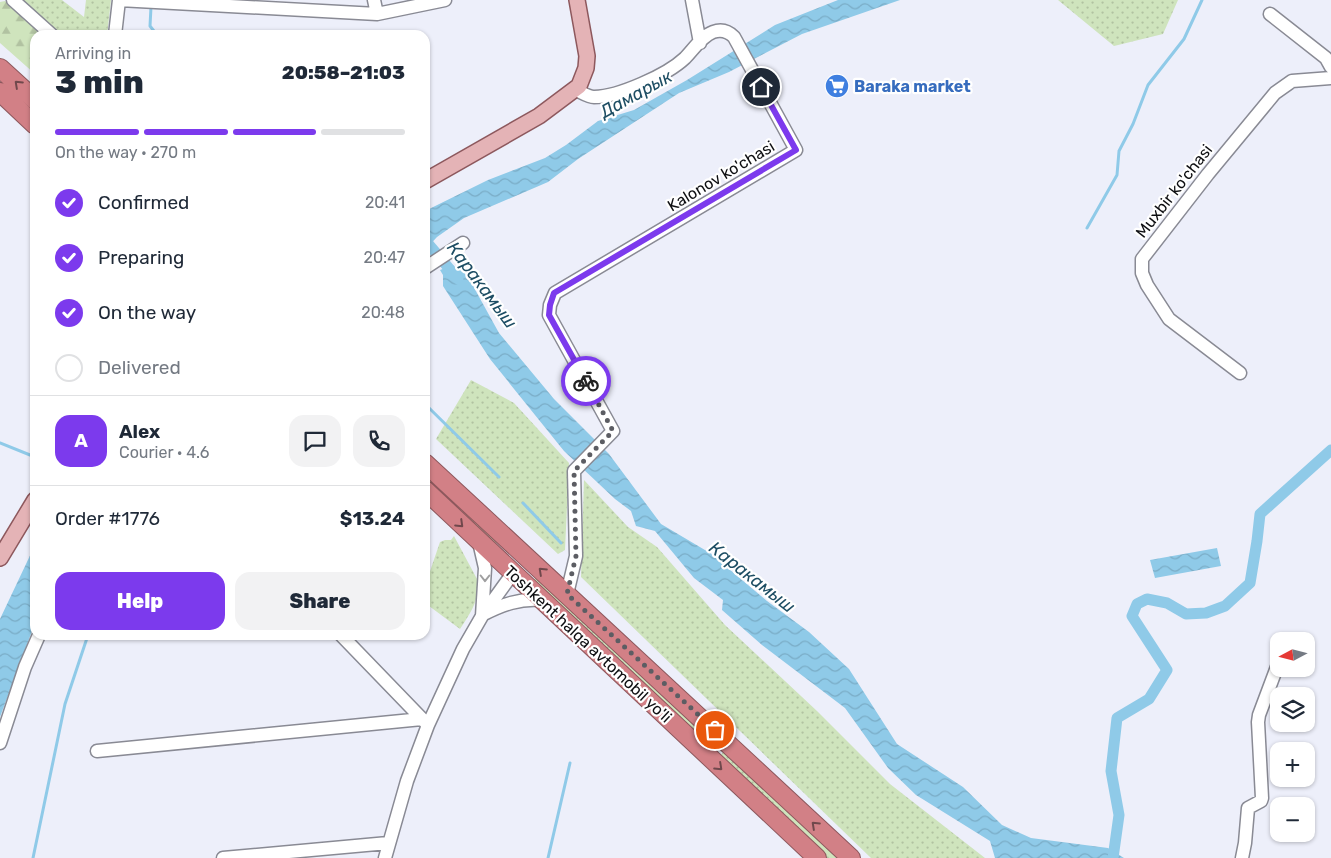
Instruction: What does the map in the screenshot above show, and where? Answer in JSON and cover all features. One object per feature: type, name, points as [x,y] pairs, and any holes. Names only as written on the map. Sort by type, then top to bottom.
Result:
[{"type":"highway","points":[[0,68],[30,95]]},
{"type":"highway","points":[[0,92],[30,120]]},
{"type":"highway","name":"Toshkent halqa avtomobil yo'li","points":[[430,468],[851,858]]},
{"type":"highway","name":"Toshkent halqa avtomobil yo'li","points":[[430,495],[817,858]]},
{"type":"highway","points":[[513,573],[527,557]]},
{"type":"highway","points":[[698,748],[715,730]]},
{"type":"main road","points":[[430,179],[539,116],[576,90],[584,75],[587,56],[577,0]]},
{"type":"main road","points":[[0,558],[30,508]]},
{"type":"street","points":[[14,0],[47,30]]},
{"type":"street","points":[[116,30],[119,0],[377,14],[445,0]]},
{"type":"street","points":[[374,0],[377,14]]},
{"type":"street","points":[[692,0],[700,43]]},
{"type":"street","points":[[1270,14],[1326,58],[1331,67]]},
{"type":"street","name":"Kalonov ko'chasi","points":[[567,594],[576,556],[574,471],[611,433],[549,315],[554,293],[796,150],[734,37],[726,31],[715,31],[708,34],[683,59],[665,72],[621,92],[592,97],[576,90]]},
{"type":"street","name":"Muxbir ko'chasi","points":[[1240,373],[1169,319],[1147,285],[1142,273],[1142,259],[1208,174],[1275,93],[1292,81],[1331,78]]},
{"type":"street","points":[[430,265],[463,244]]},
{"type":"street","points":[[479,542],[485,568],[482,616]]},
{"type":"street","points":[[385,858],[425,722],[482,616],[513,573]]},
{"type":"street","points":[[482,616],[498,607],[516,601],[541,600]]},
{"type":"street","points":[[0,743],[25,667],[37,640]]},
{"type":"street","points":[[346,640],[425,722]]},
{"type":"street","points":[[1242,858],[1248,808],[1262,798],[1258,722],[1273,678]]},
{"type":"street","points":[[97,751],[425,722]]},
{"type":"street","points":[[223,858],[388,843]]},
{"type":"green space","points":[[21,0],[62,0],[84,17],[86,0],[111,0],[108,30],[52,30]]},
{"type":"green space","points":[[1058,0],[1178,0],[1163,34],[1114,46]]},
{"type":"green space","points":[[5,1],[38,30],[30,30],[30,70],[0,43],[0,2]]},
{"type":"green space","points":[[471,380],[514,403],[569,463],[565,550],[558,554],[436,439]]},
{"type":"green space","points":[[430,475],[499,539],[495,544],[430,484]]},
{"type":"green space","points":[[584,480],[628,527],[657,547],[725,625],[817,711],[890,784],[985,858],[871,858],[581,577]]},
{"type":"green space","points":[[454,536],[477,579],[478,586],[474,606],[460,629],[430,607],[430,571],[440,542],[451,540]]},
{"type":"green space","points":[[537,576],[698,727],[693,731],[533,581]]},
{"type":"green space","points":[[724,751],[839,858],[827,858],[719,757]]},
{"type":"water","points":[[838,0],[900,0],[802,34],[729,72],[679,93],[578,159],[548,182],[464,218],[437,237],[430,245],[430,209],[488,180],[545,158],[598,121],[634,110],[687,80],[775,25]]},
{"type":"water","points":[[453,265],[455,268],[462,269],[499,333],[554,399],[609,454],[661,524],[710,553],[767,601],[809,632],[849,669],[897,744],[963,787],[1002,825],[1031,838],[1108,848],[1124,858],[995,858],[990,841],[916,795],[888,768],[845,708],[762,645],[722,610],[723,600],[694,578],[655,531],[636,526],[631,511],[615,499],[564,451],[490,359],[443,286],[443,275],[440,270]]},
{"type":"water","points":[[1217,548],[1221,566],[1155,578],[1150,560]]},
{"type":"water","points":[[30,556],[30,636],[0,717],[0,619]]},
{"type":"waterway","points":[[1087,228],[1117,175],[1119,151],[1133,124],[1148,85],[1184,39],[1202,0]]},
{"type":"waterway","points":[[151,7],[150,26],[153,30]]},
{"type":"waterway","name":"Каракамыш","points":[[430,246],[458,279]]},
{"type":"waterway","points":[[430,409],[499,477]]},
{"type":"waterway","points":[[0,443],[30,455]]},
{"type":"waterway","points":[[1113,858],[1119,815],[1111,771],[1117,718],[1149,699],[1167,670],[1132,616],[1137,604],[1147,599],[1167,603],[1186,614],[1206,613],[1225,606],[1250,583],[1260,514],[1331,450]]},
{"type":"waterway","points":[[523,503],[561,543]]},
{"type":"waterway","points":[[33,858],[65,704],[86,640]]},
{"type":"waterway","points":[[548,858],[570,763]]},
{"type":"way so far","points":[[586,381],[613,431],[574,471],[576,556],[567,594],[715,730]]},
{"type":"place","name":"Baraka market","points":[[837,86]]},
{"type":"route","points":[[586,381],[549,315],[554,293],[796,150],[761,87]]},
{"type":"water label","name":"Дамарык","points":[[636,94]]}]
